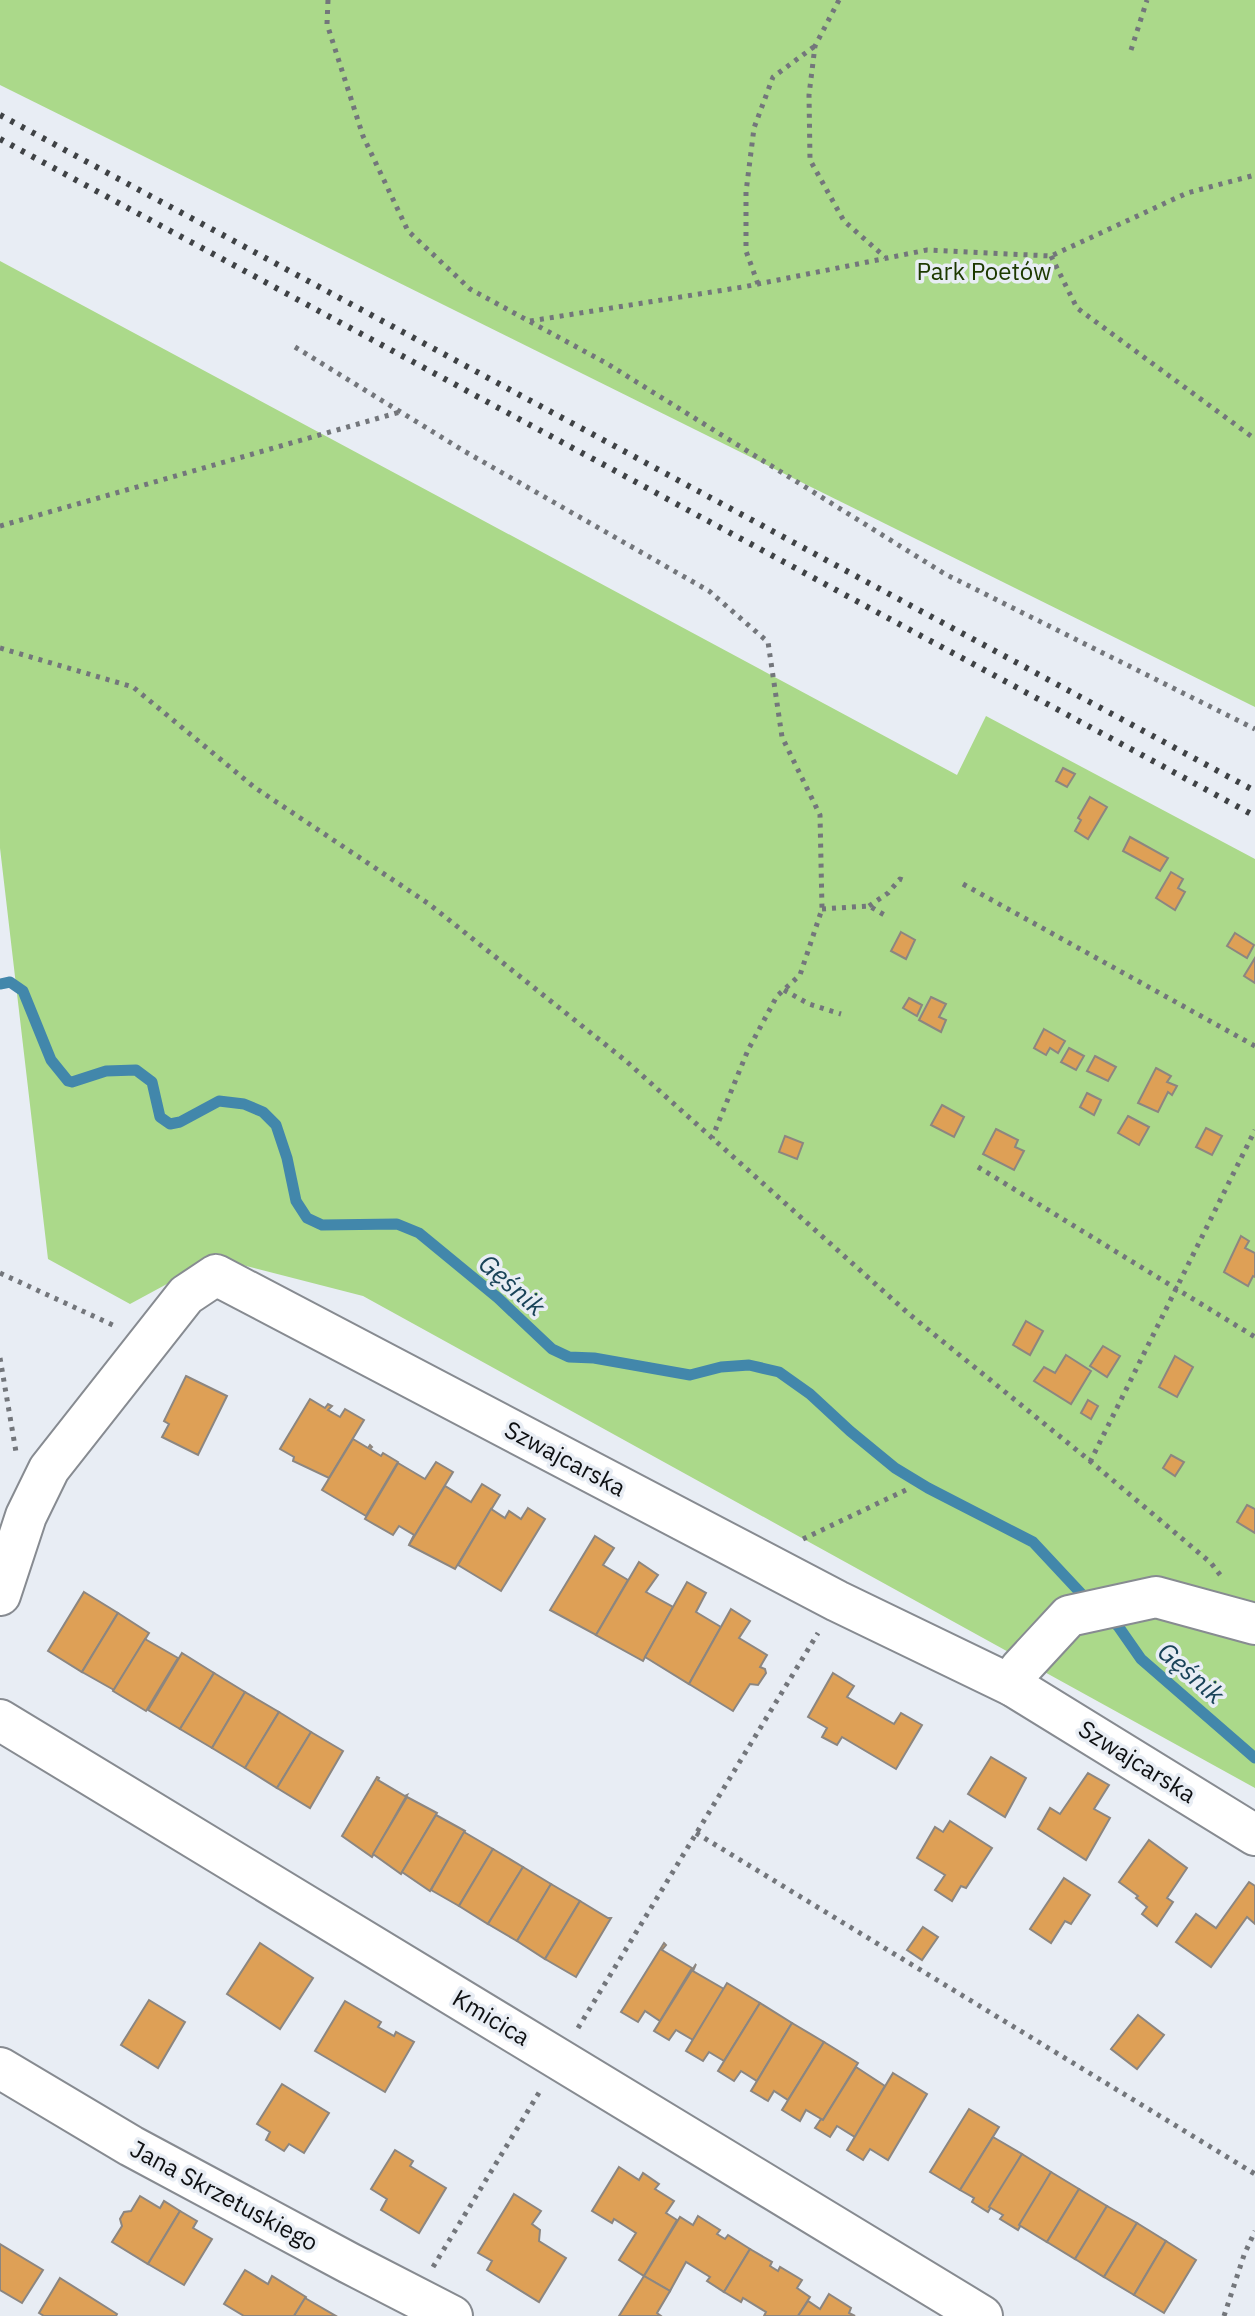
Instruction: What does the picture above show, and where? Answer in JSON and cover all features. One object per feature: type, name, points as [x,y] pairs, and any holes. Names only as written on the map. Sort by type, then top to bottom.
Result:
[{"type":"street","name":"Szwajcarska","points":[[0,1595],[26,1516],[49,1469],[186,1295],[216,1275],[837,1601],[1013,1686],[1255,1835]]},
{"type":"street","points":[[1013,1686],[1020,1669],[1069,1616],[1156,1597],[1255,1624]]},
{"type":"street","name":"Kmicica","points":[[0,1720],[982,2316]]},
{"type":"street","name":"Jana Skrzetuskiego","points":[[0,2068],[131,2146],[452,2316]]},
{"type":"path","points":[[328,0],[327,24],[363,136],[408,231],[470,289],[606,363],[945,574],[1255,729]]},
{"type":"path","points":[[839,0],[815,46],[809,95],[810,160],[844,221],[886,258]]},
{"type":"path","points":[[1131,50],[1147,0]]},
{"type":"path","points":[[758,284],[746,251],[746,192],[754,128],[773,77],[815,46]]},
{"type":"path","points":[[530,321],[758,284],[927,250],[1051,256],[1187,193],[1255,175]]},
{"type":"path","points":[[1051,256],[1077,308],[1255,439]]},
{"type":"path","points":[[295,347],[709,591],[768,642],[782,737],[820,815],[822,909],[800,975],[777,996],[748,1050],[712,1138]]},
{"type":"path","points":[[0,526],[401,412]]},
{"type":"path","points":[[0,648],[133,687],[254,787],[429,904],[626,1061],[909,1314],[1211,1563],[1229,1586]]},
{"type":"path","points":[[822,909],[869,906],[888,893],[900,879],[905,881]]},
{"type":"path","points":[[963,884],[1255,1046]]},
{"type":"path","points":[[869,906],[888,917]]},
{"type":"path","points":[[784,990],[809,1004],[841,1014]]},
{"type":"path","points":[[1090,1462],[1255,1130]]},
{"type":"path","points":[[978,1167],[1255,1337]]},
{"type":"path","points":[[0,1273],[149,1341]]},
{"type":"path","points":[[0,1358],[26,1516]]},
{"type":"path","points":[[817,1534],[910,1488]]},
{"type":"path","points":[[559,2060],[837,1601]]},
{"type":"path","points":[[696,1833],[1255,2174]]},
{"type":"path","points":[[436,2263],[536,2097]]},
{"type":"path","points":[[1224,2316],[1255,2231]]},
{"type":"green space","name":"Park Poetów","points":[[0,0],[1255,0],[1255,707],[0,85]]},
{"type":"green space","points":[[0,261],[957,775],[986,716],[1255,859],[1255,1788],[363,1296],[215,1258],[130,1304],[48,1259],[0,848]]},
{"type":"building","points":[[1063,768],[1075,774],[1067,787],[1056,781]]},
{"type":"building","points":[[1090,797],[1107,807],[1088,839],[1075,831],[1081,820],[1078,818]]},
{"type":"building","points":[[1130,837],[1168,858],[1160,871],[1123,851]]},
{"type":"building","points":[[1171,872],[1183,879],[1178,888],[1185,892],[1175,910],[1156,898]]},
{"type":"building","points":[[901,932],[915,940],[906,959],[891,951]]},
{"type":"building","points":[[1235,933],[1254,945],[1247,958],[1227,946]]},
{"type":"building","points":[[1255,958],[1255,983],[1244,976]]},
{"type":"building","points":[[931,997],[946,1004],[939,1017],[946,1020],[941,1032],[919,1020]]},
{"type":"building","points":[[909,998],[922,1005],[917,1016],[903,1008]]},
{"type":"building","points":[[1044,1029],[1065,1041],[1058,1053],[1050,1048],[1046,1055],[1034,1048]]},
{"type":"building","points":[[1069,1048],[1084,1056],[1076,1070],[1061,1062]]},
{"type":"building","points":[[1095,1056],[1116,1067],[1108,1081],[1087,1071]]},
{"type":"building","points":[[1156,1068],[1171,1076],[1167,1082],[1177,1086],[1172,1095],[1168,1092],[1158,1112],[1138,1103]]},
{"type":"building","points":[[1087,1093],[1101,1100],[1094,1115],[1080,1107]]},
{"type":"building","points":[[942,1105],[964,1117],[954,1137],[931,1125]]},
{"type":"building","points":[[1128,1116],[1149,1127],[1139,1145],[1118,1133]]},
{"type":"building","points":[[1206,1128],[1222,1136],[1212,1155],[1196,1147]]},
{"type":"building","points":[[996,1129],[1018,1140],[1015,1147],[1024,1151],[1014,1170],[983,1154]]},
{"type":"building","points":[[785,1136],[803,1143],[797,1159],[779,1152]]},
{"type":"building","points":[[1241,1236],[1249,1241],[1245,1248],[1255,1253],[1255,1277],[1248,1286],[1224,1272]]},
{"type":"building","points":[[1026,1321],[1043,1331],[1030,1355],[1013,1345]]},
{"type":"building","points":[[1103,1346],[1120,1356],[1107,1377],[1090,1366]]},
{"type":"building","points":[[1066,1355],[1091,1371],[1071,1404],[1034,1381],[1044,1367],[1055,1373]]},
{"type":"building","points":[[1175,1356],[1193,1367],[1177,1397],[1159,1387]]},
{"type":"building","points":[[186,1376],[227,1396],[198,1455],[162,1437],[169,1424],[164,1421]]},
{"type":"building","points":[[310,1399],[325,1408],[328,1404],[332,1406],[328,1410],[340,1417],[345,1409],[364,1420],[329,1478],[293,1461],[294,1457],[280,1449]]},
{"type":"building","points":[[1088,1400],[1098,1406],[1091,1419],[1081,1413]]},
{"type":"building","points":[[353,1439],[398,1462],[366,1516],[322,1490]]},
{"type":"building","points":[[1171,1455],[1184,1462],[1175,1476],[1163,1468]]},
{"type":"building","points":[[436,1462],[453,1472],[409,1545],[414,1535],[399,1526],[393,1535],[365,1519],[398,1463],[425,1479]]},
{"type":"building","points":[[482,1484],[500,1495],[455,1569],[409,1545],[445,1486],[471,1502]]},
{"type":"building","points":[[1247,1505],[1255,1509],[1255,1533],[1237,1522]]},
{"type":"building","points":[[528,1508],[545,1519],[501,1591],[458,1565],[491,1509],[505,1518],[509,1511],[521,1519]]},
{"type":"building","points":[[595,1536],[614,1548],[603,1565],[628,1580],[596,1635],[550,1610]]},
{"type":"building","points":[[639,1562],[658,1575],[646,1592],[673,1607],[643,1661],[596,1635]]},
{"type":"building","points":[[687,1582],[706,1593],[696,1612],[721,1627],[689,1684],[645,1657]]},
{"type":"building","points":[[84,1592],[118,1613],[82,1672],[48,1651]]},
{"type":"building","points":[[731,1609],[750,1621],[739,1638],[767,1655],[760,1667],[766,1673],[758,1685],[750,1684],[733,1711],[689,1684]]},
{"type":"building","points":[[118,1613],[149,1633],[114,1690],[82,1672]]},
{"type":"building","points":[[145,1639],[178,1658],[146,1711],[113,1691]]},
{"type":"building","points":[[182,1653],[214,1673],[180,1729],[148,1710]]},
{"type":"building","points":[[214,1673],[245,1692],[212,1748],[180,1729]]},
{"type":"building","points":[[833,1673],[854,1686],[847,1697],[894,1724],[901,1713],[922,1725],[896,1769],[842,1737],[837,1745],[822,1737],[827,1728],[808,1717]]},
{"type":"building","points":[[245,1692],[279,1712],[245,1768],[212,1748]]},
{"type":"building","points":[[279,1712],[311,1732],[277,1788],[245,1768]]},
{"type":"building","points":[[311,1732],[343,1751],[310,1808],[277,1788]]},
{"type":"building","points":[[991,1757],[1026,1778],[1005,1817],[968,1794]]},
{"type":"building","points":[[1088,1773],[1109,1785],[1094,1809],[1110,1818],[1086,1860],[1038,1829],[1050,1808],[1060,1814]]},
{"type":"building","points":[[377,1777],[407,1795],[372,1857],[342,1836]]},
{"type":"building","points":[[407,1797],[437,1813],[401,1874],[373,1854]]},
{"type":"building","points":[[436,1815],[465,1831],[430,1891],[402,1872]]},
{"type":"building","points":[[950,1821],[992,1848],[966,1888],[961,1886],[952,1901],[935,1890],[945,1875],[917,1858],[935,1827],[943,1832]]},
{"type":"building","points":[[464,1832],[493,1849],[459,1906],[431,1890]]},
{"type":"building","points":[[1149,1840],[1187,1868],[1167,1898],[1173,1902],[1157,1926],[1142,1914],[1147,1907],[1136,1898],[1138,1896],[1119,1882]]},
{"type":"building","points":[[493,1849],[523,1867],[488,1924],[459,1906]]},
{"type":"building","points":[[523,1867],[551,1884],[517,1941],[488,1924]]},
{"type":"building","points":[[1064,1878],[1090,1895],[1071,1924],[1065,1921],[1051,1943],[1030,1929]]},
{"type":"building","points":[[1249,1882],[1255,1886],[1255,1924],[1247,1917],[1211,1967],[1176,1942],[1196,1914],[1216,1928]]},
{"type":"building","points":[[551,1884],[580,1901],[545,1959],[517,1941]]},
{"type":"building","points":[[580,1901],[611,1918],[576,1977],[545,1959]]},
{"type":"building","points":[[923,1927],[938,1937],[922,1960],[907,1950]]},
{"type":"building","points":[[260,1943],[313,1978],[280,2029],[227,1994]]},
{"type":"building","points":[[664,1943],[666,1945],[662,1950],[692,1968],[660,2021],[645,2011],[638,2022],[621,2012]]},
{"type":"building","points":[[696,1964],[693,1971],[724,1989],[693,2040],[676,2030],[669,2040],[654,2031]]},
{"type":"building","points":[[727,1983],[760,2003],[724,2061],[709,2052],[703,2061],[686,2051]]},
{"type":"building","points":[[149,2000],[185,2022],[158,2068],[121,2045]]},
{"type":"building","points":[[345,2001],[381,2022],[378,2027],[414,2042],[385,2092],[315,2051]]},
{"type":"building","points":[[760,2003],[792,2023],[757,2081],[741,2071],[734,2081],[718,2071]]},
{"type":"building","points":[[1138,2015],[1164,2035],[1137,2069],[1111,2049]]},
{"type":"building","points":[[792,2023],[824,2042],[788,2100],[774,2091],[768,2101],[751,2091]]},
{"type":"building","points":[[824,2042],[858,2063],[823,2120],[806,2110],[800,2121],[782,2110]]},
{"type":"building","points":[[856,2067],[885,2086],[855,2137],[837,2126],[830,2137],[815,2128]]},
{"type":"building","points":[[893,2073],[927,2094],[888,2160],[870,2149],[863,2160],[847,2150]]},
{"type":"building","points":[[282,2084],[329,2113],[304,2153],[289,2144],[284,2151],[266,2140],[270,2132],[257,2124]]},
{"type":"building","points":[[969,2109],[999,2127],[960,2190],[930,2172]]},
{"type":"building","points":[[993,2137],[1022,2154],[988,2212],[960,2190]]},
{"type":"building","points":[[395,2150],[413,2161],[410,2166],[446,2188],[419,2233],[381,2210],[387,2199],[371,2189]]},
{"type":"building","points":[[1022,2154],[1051,2172],[1018,2230],[1000,2219],[1003,2215],[989,2207]]},
{"type":"building","points":[[619,2167],[639,2180],[643,2173],[659,2184],[655,2189],[674,2201],[666,2213],[677,2220],[644,2276],[619,2260],[636,2233],[614,2219],[612,2223],[592,2211]]},
{"type":"building","points":[[1051,2172],[1079,2189],[1047,2242],[1019,2225]]},
{"type":"building","points":[[1079,2189],[1107,2206],[1075,2259],[1047,2242]]},
{"type":"building","points":[[514,2194],[541,2211],[532,2224],[540,2230],[539,2241],[566,2258],[539,2302],[487,2270],[492,2261],[478,2253]]},
{"type":"building","points":[[140,2196],[160,2208],[164,2201],[180,2211],[148,2264],[112,2242],[122,2226],[120,2219],[124,2212],[131,2211]]},
{"type":"building","points":[[1107,2206],[1137,2223],[1104,2277],[1075,2259]]},
{"type":"building","points":[[180,2211],[197,2221],[193,2228],[212,2239],[184,2285],[148,2264]]},
{"type":"building","points":[[698,2216],[720,2230],[717,2234],[725,2239],[728,2235],[750,2249],[724,2292],[707,2281],[710,2277],[686,2262],[670,2291],[644,2276],[680,2217],[693,2225]]},
{"type":"building","points":[[1137,2223],[1166,2241],[1134,2295],[1104,2277]]},
{"type":"building","points":[[1166,2241],[1196,2260],[1164,2313],[1134,2295]]},
{"type":"building","points":[[0,2244],[43,2270],[22,2303],[0,2290]]},
{"type":"building","points":[[750,2249],[772,2262],[770,2266],[778,2271],[780,2267],[802,2280],[797,2288],[810,2297],[798,2316],[764,2316],[766,2312],[743,2298],[741,2302],[724,2292]]},
{"type":"building","points":[[245,2270],[268,2284],[272,2276],[306,2297],[294,2316],[244,2316],[224,2304]]},
{"type":"building","points":[[644,2276],[670,2291],[657,2313],[661,2316],[619,2316]]},
{"type":"building","points":[[60,2278],[116,2316],[44,2316],[39,2313]]},
{"type":"building","points":[[829,2294],[851,2308],[849,2313],[855,2316],[798,2316],[808,2301],[820,2309]]},
{"type":"building","points":[[305,2298],[336,2316],[294,2316]]},
{"type":"waterway","name":"Gęśnik","points":[[0,984],[10,982],[23,991],[51,1060],[68,1081],[106,1071],[136,1070],[152,1082],[160,1117],[170,1124],[180,1122],[219,1101],[244,1104],[263,1112],[276,1125],[296,1201],[307,1218],[322,1225],[397,1224],[419,1233],[498,1298],[552,1349],[569,1357],[594,1358],[690,1375],[721,1367],[749,1365],[779,1372],[810,1394],[895,1468],[1033,1542],[1090,1603]]},
{"type":"waterway","name":"Gęśnik","points":[[1108,1619],[1118,1626],[1141,1659],[1255,1758]]},
{"type":"railway","points":[[0,115],[1255,791]]},
{"type":"railway","points":[[0,139],[1255,816]]}]
